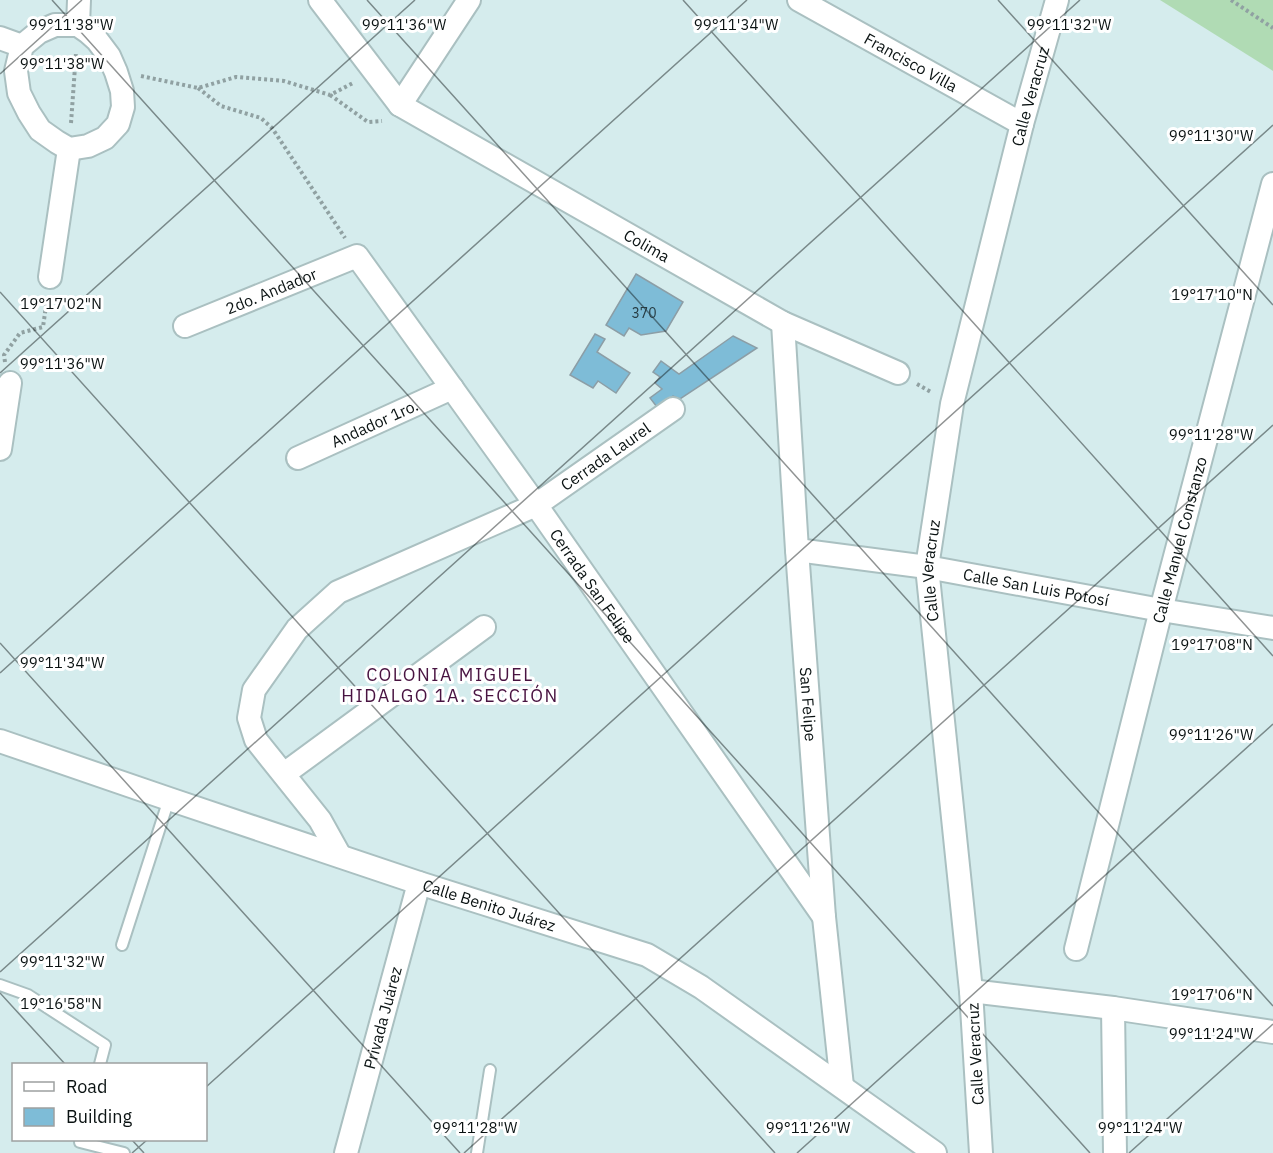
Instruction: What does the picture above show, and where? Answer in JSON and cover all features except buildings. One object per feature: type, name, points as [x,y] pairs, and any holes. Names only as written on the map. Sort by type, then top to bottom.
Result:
[{"type":"street","points":[[78,25],[79,0]]},
{"type":"street","points":[[320,0],[400,105],[469,0]]},
{"type":"street","name":"Francisco Villa","points":[[799,0],[1022,124]]},
{"type":"street","name":"Calle Veracruz","points":[[981,1153],[971,991],[927,567],[952,404],[1022,124],[1057,0]]},
{"type":"street","points":[[55,25],[78,25],[97,40],[109,56],[122,91],[123,107],[118,124],[105,138],[88,146],[69,149],[40,130],[28,113],[19,93],[16,71],[22,46],[39,32],[55,25]]},
{"type":"street","points":[[0,38],[22,46]]},
{"type":"street","name":"Colima","points":[[400,105],[783,323],[898,373]]},
{"type":"street","points":[[50,277],[69,149]]},
{"type":"street","name":"Calle Manuel Constanzo","points":[[1076,949],[1161,610],[1273,184]]},
{"type":"street","name":"2do. Andador","points":[[185,326],[357,256]]},
{"type":"street","name":"Cerrada San Felipe","points":[[357,256],[536,505],[824,917]]},
{"type":"street","name":"San Felipe","points":[[783,323],[824,917],[842,1086]]},
{"type":"street","points":[[0,449],[10,383]]},
{"type":"street","name":"Andador 1ro.","points":[[298,458],[452,388]]},
{"type":"street","name":"Cerrada Laurel","points":[[340,856],[320,820],[256,740],[249,718],[254,690],[297,629],[338,592],[536,505],[673,409]]},
{"type":"street","name":"Calle San Luis Potosí","points":[[798,550],[927,567],[1273,628]]},
{"type":"street","points":[[284,774],[484,627]]},
{"type":"street","name":"Calle Benito Juárez","points":[[0,741],[420,883],[647,955],[701,987],[935,1153]]},
{"type":"street","name":"Privada Juárez","points":[[346,1153],[420,883]]},
{"type":"street","points":[[971,991],[1113,1008],[1273,1032]]},
{"type":"street","points":[[1113,1008],[1115,1153]]},
{"type":"lane","points":[[122,945],[169,799]]},
{"type":"lane","points":[[0,985],[28,995],[105,1045],[100,1063]]},
{"type":"lane","points":[[477,1153],[490,1070]]},
{"type":"lane","points":[[80,1141],[124,1153]]},
{"type":"path","points":[[1231,0],[1273,28]]},
{"type":"path","points":[[69,149],[78,25]]},
{"type":"path","points":[[116,72],[198,88],[221,106],[261,118],[272,128],[357,256]]},
{"type":"path","points":[[330,95],[375,72]]},
{"type":"path","points":[[198,88],[236,77],[284,81],[330,95],[368,122],[387,120],[400,105]]},
{"type":"path","points":[[10,383],[4,355],[20,333],[43,327],[50,277]]},
{"type":"path","points":[[898,373],[952,404]]},
{"type":"green space","points":[[1160,0],[1273,0],[1273,71]]},
{"type":"district","name":"COLONIA MIGUEL HIDALGO 1A. SECCIÓN","points":[[450,684]]}]
